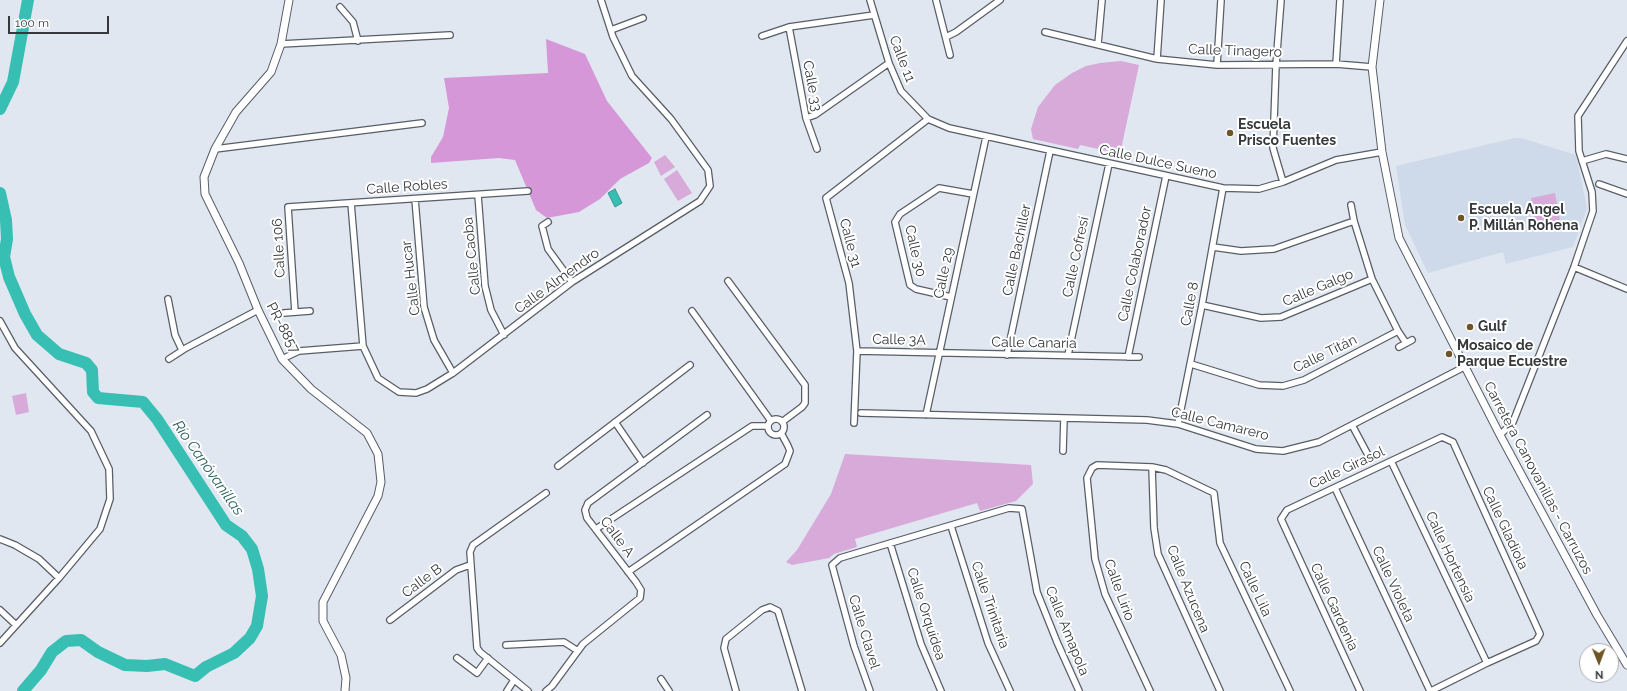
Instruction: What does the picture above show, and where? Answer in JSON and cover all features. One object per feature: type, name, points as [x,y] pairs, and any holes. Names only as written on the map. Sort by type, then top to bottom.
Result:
[{"type":"street","name":"PR-8857","points":[[289,0],[281,44],[271,72],[236,112],[215,149],[204,178],[205,194],[239,263],[258,310],[282,359],[311,389],[368,432],[378,454],[381,482],[378,496],[323,602],[323,621],[341,654],[346,678],[345,691]]},
{"type":"street","name":"Calle Almendro","points":[[351,202],[363,346],[378,378],[399,392],[416,393],[427,389],[453,373],[572,282],[700,201],[710,186],[708,170],[671,118],[632,76],[611,30],[601,0]]},
{"type":"street","name":"Calle 11","points":[[870,0],[889,64],[901,91],[928,119]]},
{"type":"street","points":[[936,0],[950,55]]},
{"type":"street","points":[[946,36],[956,32],[1000,0]]},
{"type":"street","points":[[1098,44],[1102,0]]},
{"type":"street","points":[[1156,59],[1161,0]]},
{"type":"street","points":[[1217,65],[1221,0]]},
{"type":"street","points":[[1281,0],[1276,65],[1273,148],[1283,182]]},
{"type":"street","points":[[1336,64],[1340,0]]},
{"type":"street","name":"Carretera Canovanillas - Carruzos","points":[[1380,0],[1372,67],[1382,152],[1399,238],[1500,435],[1597,615],[1627,663]]},
{"type":"street","points":[[340,7],[353,22],[358,41]]},
{"type":"street","points":[[762,36],[789,27],[874,15]]},
{"type":"street","points":[[611,30],[643,18]]},
{"type":"street","name":"Calle 33","points":[[789,27],[806,118],[817,149]]},
{"type":"street","name":"Calle Tinagero","points":[[1045,32],[1156,59],[1217,65],[1336,64],[1372,67]]},
{"type":"street","points":[[281,44],[450,35]]},
{"type":"street","points":[[1500,435],[1513,422],[1574,267],[1593,212],[1592,192],[1579,152],[1578,116],[1627,41]]},
{"type":"street","points":[[806,118],[815,116],[889,64]]},
{"type":"street","name":"Calle Dulce Sueno","points":[[928,119],[949,128],[986,137],[1224,188],[1259,190],[1283,182],[1336,160],[1382,152]]},
{"type":"street","name":"Calle 31","points":[[854,423],[857,351],[849,283],[826,198],[928,119]]},
{"type":"street","points":[[215,149],[422,122]]},
{"type":"street","name":"Calle 29","points":[[926,415],[986,137]]},
{"type":"street","name":"Calle Bachiller","points":[[1007,354],[1050,151]]},
{"type":"street","points":[[1582,161],[1606,154],[1627,159]]},
{"type":"street","name":"Calle Cofresí","points":[[1068,356],[1109,164]]},
{"type":"street","name":"Calle Colaborador","points":[[1128,357],[1166,176]]},
{"type":"street","points":[[1600,184],[1627,194]]},
{"type":"street","name":"Calle 30","points":[[952,297],[916,290],[910,285],[895,222],[900,214],[939,188],[973,194]]},
{"type":"street","name":"Calle 8","points":[[1178,424],[1191,364],[1224,188]]},
{"type":"street","name":"Calle Robles","points":[[288,207],[528,191]]},
{"type":"street","name":"Calle Caoba","points":[[478,195],[485,286],[491,310],[504,335]]},
{"type":"street","name":"Calle Hucar","points":[[415,198],[424,306],[434,340],[453,373]]},
{"type":"street","points":[[1351,205],[1354,221],[1372,279],[1398,331],[1406,343]]},
{"type":"street","name":"Calle 106","points":[[288,207],[295,312]]},
{"type":"street","points":[[1213,247],[1241,251],[1274,249],[1354,221]]},
{"type":"street","points":[[548,222],[542,226],[548,249],[572,282]]},
{"type":"street","points":[[1574,267],[1627,289]]},
{"type":"street","name":"Calle Galgo","points":[[1202,305],[1261,318],[1281,317],[1372,279]]},
{"type":"street","points":[[728,281],[805,385],[805,403],[782,422]]},
{"type":"street","points":[[168,299],[175,335],[182,350]]},
{"type":"street","points":[[169,359],[182,350],[258,310]]},
{"type":"street","points":[[596,529],[752,426],[769,424],[776,419],[782,422],[784,428],[778,435],[770,432],[769,424],[692,310]]},
{"type":"street","points":[[284,312],[310,311]]},
{"type":"street","points":[[0,321],[15,348],[91,431],[109,469],[110,499],[100,529],[59,578],[0,643]]},
{"type":"street","name":"Calle Titán","points":[[1191,364],[1259,385],[1283,386],[1304,380],[1398,331]]},
{"type":"street","points":[[1400,347],[1412,340]]},
{"type":"street","points":[[282,359],[300,351],[363,346]]},
{"type":"street","name":"Calle 3A","points":[[857,351],[940,353]]},
{"type":"street","name":"Calle Canaria","points":[[940,353],[1139,357]]},
{"type":"street","points":[[558,466],[690,365]]},
{"type":"street","name":"Calle Camarero","points":[[862,413],[1147,420],[1178,424],[1256,449],[1283,451],[1319,442],[1464,367]]},
{"type":"street","name":"Calle A","points":[[546,691],[552,686],[583,644],[640,598],[641,590],[587,518],[585,510],[588,503],[707,415]]},
{"type":"street","points":[[1063,451],[1064,418]]},
{"type":"street","points":[[615,422],[643,463]]},
{"type":"street","points":[[1352,425],[1368,455]]},
{"type":"street","points":[[628,572],[786,464],[790,451],[781,433]]},
{"type":"street","name":"Calle Girasol","points":[[1287,533],[1281,519],[1287,510],[1442,437]]},
{"type":"street","name":"Calle Gladiola","points":[[1442,437],[1453,442],[1540,634],[1536,641],[1487,663]]},
{"type":"street","name":"Calle Hortensia","points":[[1391,461],[1487,663]]},
{"type":"street","name":"Calle Lirio","points":[[1150,691],[1105,594],[1095,559],[1087,478],[1092,468],[1097,465],[1152,467]]},
{"type":"street","name":"Calle Lila","points":[[1152,467],[1166,470],[1214,493],[1220,543],[1290,691]]},
{"type":"street","name":"Calle Azucena","points":[[1152,467],[1154,528],[1158,554],[1220,691]]},
{"type":"street","name":"Calle Violeta","points":[[1335,488],[1430,691]]},
{"type":"street","points":[[527,691],[477,648],[470,552],[473,545],[546,493]]},
{"type":"street","name":"Calle Amapola","points":[[951,526],[1009,508],[1022,509],[1037,592],[1079,691]]},
{"type":"street","points":[[890,543],[951,526]]},
{"type":"street","name":"Calle Trinitaria","points":[[951,526],[988,643],[1010,691]]},
{"type":"street","name":"Calle Gardenia","points":[[1287,533],[1360,691]]},
{"type":"street","points":[[0,540],[15,545],[39,559],[59,578]]},
{"type":"street","name":"Calle Clavel","points":[[870,691],[854,646],[832,565],[840,558],[890,543]]},
{"type":"street","name":"Calle Orquídea","points":[[890,543],[921,644],[941,691]]},
{"type":"street","name":"Calle B","points":[[390,620],[456,570],[470,565]]},
{"type":"street","points":[[736,691],[724,648],[726,640],[762,610],[770,607],[778,611],[802,691]]},
{"type":"street","points":[[0,610],[16,625]]},
{"type":"street","points":[[506,645],[564,642],[578,651]]},
{"type":"street","points":[[457,658],[477,673],[488,658]]},
{"type":"street","points":[[1430,691],[1487,663]]},
{"type":"street","points":[[661,679],[669,691]]},
{"type":"street","points":[[507,691],[514,680]]},
{"type":"shaded area","points":[[546,39],[585,54],[607,101],[652,158],[649,163],[620,179],[600,199],[579,212],[547,218],[536,210],[515,160],[499,158],[431,163],[431,157],[443,137],[449,108],[444,78],[548,73]]},
{"type":"shaded area","points":[[1121,61],[1139,65],[1122,145],[1119,151],[1112,152],[1080,145],[1078,149],[1033,139],[1031,129],[1038,107],[1055,85],[1072,73],[1086,66]]},
{"type":"shaded area","points":[[1515,138],[1521,138],[1576,155],[1587,208],[1573,247],[1506,264],[1503,252],[1428,273],[1405,225],[1396,166]]},
{"type":"shaded area","points":[[665,155],[675,167],[661,176],[654,162]]},
{"type":"shaded area","points":[[677,170],[692,193],[678,201],[664,179]]},
{"type":"shaded area","points":[[615,189],[622,203],[615,207],[608,193]]},
{"type":"shaded area","points":[[1555,193],[1561,226],[1537,230],[1531,198]]},
{"type":"shaded area","points":[[26,393],[29,412],[16,415],[12,396]]},
{"type":"shaded area","points":[[845,454],[1031,465],[1033,484],[1016,501],[980,511],[977,503],[855,539],[857,547],[834,554],[829,558],[792,565],[786,562],[797,550],[831,494]]},
{"type":"waterway","name":"Río Canóvanillas","points":[[0,109],[13,82],[28,0]]},
{"type":"waterway","name":"Río Canóvanillas","points":[[0,193],[6,220],[7,239],[4,257],[9,277],[25,314],[37,335],[59,354],[86,363],[92,370],[93,392],[98,398],[143,402],[157,419],[226,525],[242,536],[252,549],[258,569],[262,596],[257,626],[250,638],[234,653],[206,667],[195,676],[165,664],[147,666],[125,665],[98,652],[81,640],[66,641],[52,652],[41,670],[23,691]]},
{"type":"place","name":"Escuela Prisco Fuentes","points":[[1230,133]]},
{"type":"place","name":"Escuela Angel P. Millán Rohena","points":[[1461,218]]},
{"type":"place","name":"Gulf","points":[[1470,327]]},
{"type":"place","name":"Mosaico de Parque Ecuestre","points":[[1449,354]]}]
